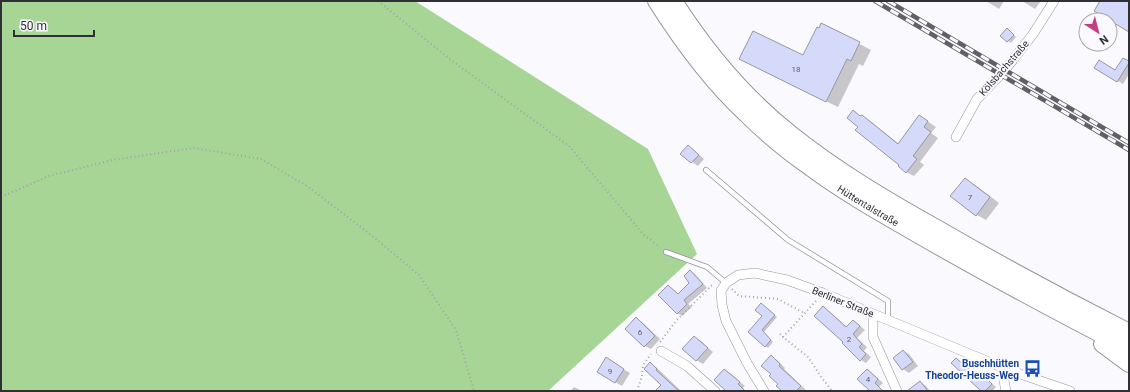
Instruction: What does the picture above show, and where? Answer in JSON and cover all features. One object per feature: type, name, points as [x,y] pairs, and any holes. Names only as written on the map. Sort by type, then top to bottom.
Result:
[{"type":"highway","name":"Hüttentalstraße","points":[[656,1],[674,30],[717,84],[745,114],[781,146],[811,168],[837,186],[953,255],[1069,310],[1129,332]]},
{"type":"highway","name":"Hüttentalstraße","points":[[674,1],[708,51],[733,80],[755,103],[790,134],[840,170],[960,242],[1129,349]]},
{"type":"highway","points":[[1069,310],[1129,321]]},
{"type":"highway","points":[[1069,310],[1129,364]]},
{"type":"street","name":"Kölsbachstraße","points":[[956,137],[977,98],[1005,70],[1033,34],[1054,1]]},
{"type":"street","name":"Berliner Straße","points":[[723,280],[738,275],[755,273],[787,280],[824,293],[1006,369],[1070,391]]},
{"type":"street","points":[[723,280],[721,291],[722,305],[726,321],[747,363],[764,391]]},
{"type":"street","points":[[873,314],[873,336],[897,391]]},
{"type":"street","points":[[657,350],[687,366],[715,391]]},
{"type":"street","points":[[1006,369],[1004,381],[1006,391]]},
{"type":"lane","points":[[706,170],[788,240],[888,301],[888,320]]},
{"type":"lane","points":[[666,252],[706,267],[723,280]]},
{"type":"path","points":[[378,1],[451,60],[569,146],[644,235],[666,252]]},
{"type":"path","points":[[1,197],[49,176],[112,160],[194,148],[261,159],[307,186],[375,238],[419,275],[456,330],[474,391]]},
{"type":"path","points":[[637,391],[642,376],[643,365],[657,350],[676,321],[723,280],[739,296],[778,298],[804,313]]},
{"type":"path","points":[[783,337],[824,293]]},
{"type":"path","points":[[780,334],[808,357],[832,391]]},
{"type":"green space","points":[[1,1],[415,1],[648,149],[697,254],[548,391],[1,391]]},
{"type":"building","points":[[1100,1],[1129,1],[1129,32],[1118,25],[1118,12],[1094,11]]},
{"type":"building","points":[[821,23],[860,42],[851,61],[847,59],[826,102],[739,59],[753,31],[803,55],[817,27],[819,28]]},
{"type":"building","points":[[1007,28],[1014,35],[1007,42],[1000,36]]},
{"type":"building","points":[[1123,58],[1129,61],[1129,63],[1117,82],[1094,68],[1099,60],[1115,70]]},
{"type":"building","points":[[853,110],[860,116],[862,115],[898,144],[919,115],[928,121],[924,127],[931,132],[913,156],[917,159],[906,173],[898,166],[899,165],[855,130],[858,127],[847,118]]},
{"type":"building","points":[[688,145],[699,155],[691,163],[680,154]]},
{"type":"building","points":[[965,178],[990,197],[976,216],[950,196]]},
{"type":"building","points":[[690,270],[703,284],[684,300],[687,304],[677,314],[658,295],[668,285],[678,294],[689,283],[684,276]]},
{"type":"building","points":[[761,303],[775,315],[762,330],[771,340],[765,347],[748,332],[762,316],[755,310]]},
{"type":"building","points":[[823,306],[846,327],[853,320],[860,326],[853,334],[862,344],[859,347],[866,354],[860,361],[842,343],[843,342],[814,316]]},
{"type":"building","points":[[636,317],[655,336],[644,347],[625,329]]},
{"type":"building","points":[[694,336],[708,348],[696,361],[682,349]]},
{"type":"building","points":[[903,350],[913,362],[902,370],[893,358]]},
{"type":"building","points":[[771,355],[780,364],[779,366],[801,386],[796,391],[782,391],[776,386],[778,384],[769,376],[771,374],[761,366]]},
{"type":"building","points":[[606,357],[624,369],[615,383],[597,372]]},
{"type":"building","points":[[956,358],[975,374],[976,372],[980,376],[982,374],[992,384],[985,391],[981,391],[951,363]]},
{"type":"building","points":[[650,362],[657,369],[656,370],[679,391],[655,391],[661,385],[644,369]]},
{"type":"building","points":[[724,369],[740,382],[738,384],[745,391],[726,391],[714,380]]},
{"type":"building","points":[[867,369],[878,379],[875,383],[883,391],[870,391],[857,379]]},
{"type":"building","points":[[920,381],[928,391],[907,391]]},
{"type":"railway","points":[[875,1],[1129,150]]},
{"type":"railway","points":[[888,1],[1129,143]]},
{"type":"place","name":"Buschhütten Theodor-Heuss-Weg","points":[[1032,369]]}]
